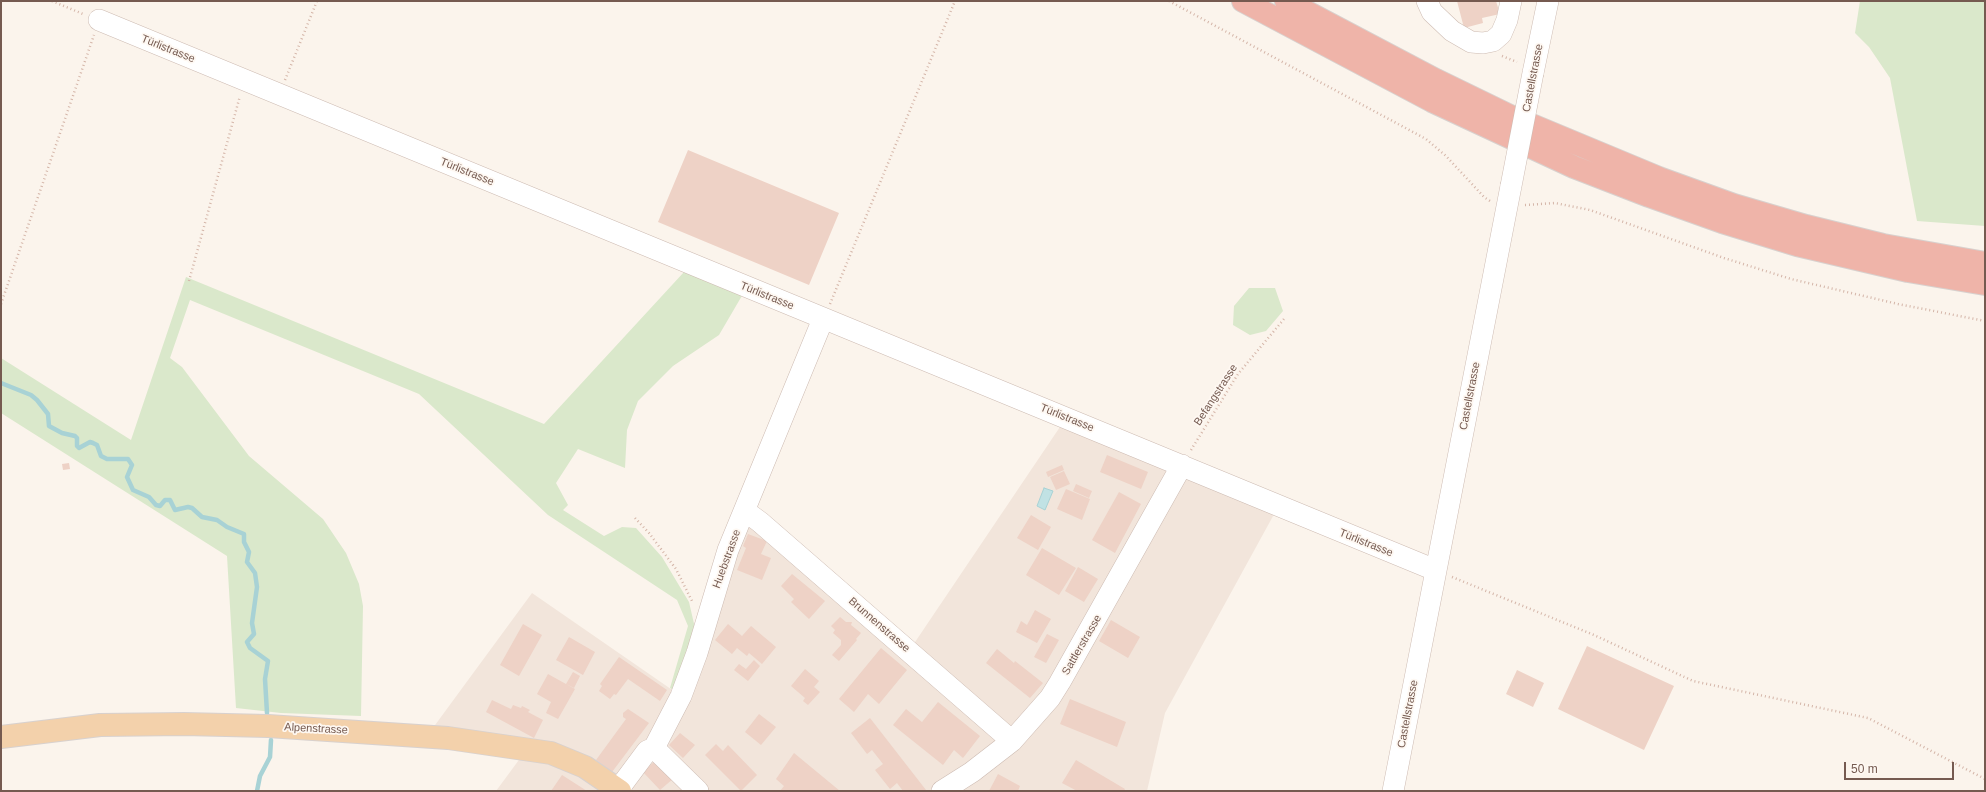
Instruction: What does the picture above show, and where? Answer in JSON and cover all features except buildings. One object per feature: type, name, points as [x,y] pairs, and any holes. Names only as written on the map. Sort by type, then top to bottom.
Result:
[{"type":"highway","points":[[1244,1],[1432,102],[1574,167],[1648,196],[1722,222],[1797,245],[1908,272],[1985,284]]},
{"type":"highway","points":[[1286,1],[1396,60],[1504,113],[1659,178],[1734,204],[1829,232],[1920,252],[1985,263]]},
{"type":"main road","name":"Alpenstrasse","points":[[1,737],[100,725],[184,724],[284,727],[448,738],[551,754],[585,767],[619,790]]},
{"type":"street","points":[[1427,1],[1432,12],[1452,31],[1471,42],[1488,43],[1497,38],[1504,29],[1512,1]]},
{"type":"street","name":"Castellstrasse","points":[[1393,791],[1435,570],[1548,1]]},
{"type":"street","name":"Türlistrasse","points":[[99,20],[823,319],[1182,465],[1278,507],[1435,570]]},
{"type":"street","name":"Huebstrasse","points":[[619,790],[647,751],[654,748],[681,696],[705,627],[721,572],[823,319]]},
{"type":"street","name":"Sattlerstrasse","points":[[942,791],[972,772],[1012,741],[1038,713],[1060,682],[1182,465]]},
{"type":"street","name":"Brunnenstrasse","points":[[745,510],[1012,741]]},
{"type":"street","points":[[654,748],[698,791]]},
{"type":"path","points":[[52,1],[64,6]]},
{"type":"path","points":[[279,95],[317,1]]},
{"type":"path","points":[[823,319],[955,1]]},
{"type":"path","points":[[1169,1],[1426,139],[1446,156],[1484,197],[1496,205],[1507,207],[1556,203],[1590,210],[1724,258],[1791,279],[1898,304],[1985,321]]},
{"type":"path","points":[[1,304],[99,20]]},
{"type":"path","points":[[1488,43],[1500,55],[1534,70]]},
{"type":"path","points":[[189,282],[244,80]]},
{"type":"path","name":"Befangstrasse","points":[[1182,465],[1238,374],[1284,319]]},
{"type":"path","points":[[635,518],[649,533],[676,569],[698,617],[705,627]]},
{"type":"path","points":[[1435,570],[1594,635],[1692,681],[1868,718],[1985,779]]},
{"type":"shaded area","points":[[1066,418],[1278,507],[1165,713],[1147,791],[496,791],[527,749],[427,736],[532,593],[681,696],[745,511],[909,651]]},
{"type":"green space","points":[[1860,1],[1985,1],[1985,226],[1917,221],[1890,78],[1869,47],[1855,33]]},
{"type":"green space","points":[[684,272],[743,294],[719,335],[673,366],[638,401],[627,430],[625,468],[578,449],[556,483],[568,505],[563,510],[604,536],[622,527],[636,528],[662,557],[689,602],[695,628],[676,692],[670,688],[688,626],[677,600],[548,515],[419,394],[190,300],[170,358],[182,367],[249,456],[323,519],[346,553],[359,584],[363,606],[361,716],[281,713],[236,708],[227,556],[1,413],[1,358],[131,440],[186,277],[544,424]]},
{"type":"green space","points":[[1249,288],[1275,288],[1283,311],[1266,331],[1250,335],[1233,325],[1234,306]]},
{"type":"water","points":[[1044,488],[1053,491],[1045,510],[1037,506]]},
{"type":"waterway","points":[[1,383],[31,395],[48,414],[49,426],[62,433],[75,436],[77,438],[77,446],[79,448],[90,442],[97,445],[101,456],[107,459],[128,459],[132,465],[127,477],[133,490],[149,497],[156,505],[160,506],[165,500],[170,500],[175,510],[188,507],[192,508],[202,517],[217,520],[227,527],[244,534],[244,542],[249,552],[247,562],[255,573],[257,587],[252,623],[254,634],[247,642],[250,648],[268,661],[265,679],[267,713]]},
{"type":"waterway","points":[[257,791],[260,776],[270,757],[271,740]]}]
